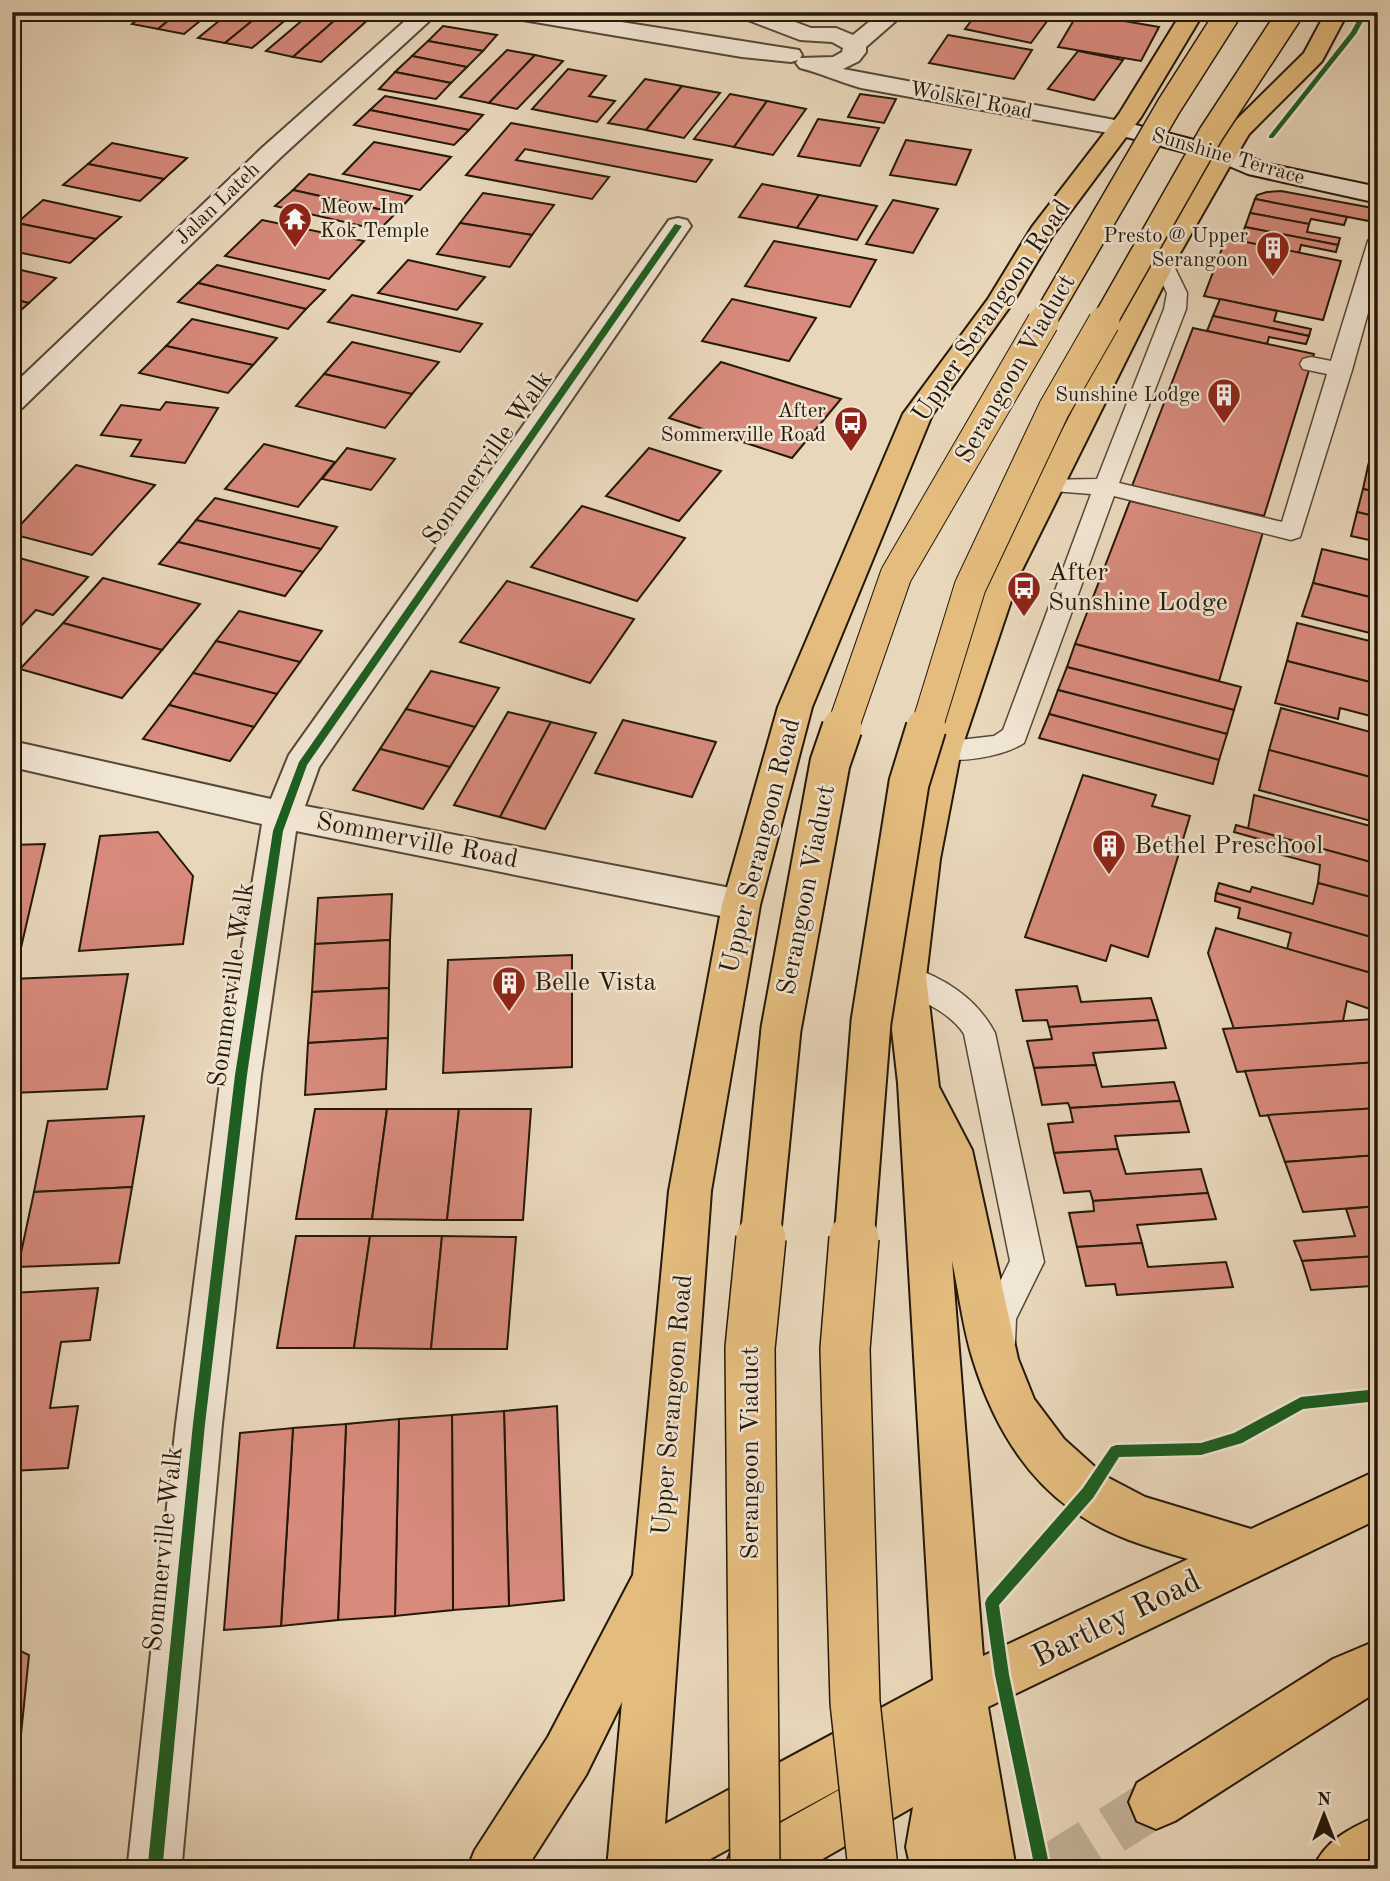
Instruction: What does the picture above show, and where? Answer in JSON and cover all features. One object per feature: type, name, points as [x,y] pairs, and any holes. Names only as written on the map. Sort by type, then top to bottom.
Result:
[{"type":"main road","name":"Upper Serangoon Road","points":[[635,1869],[690,1191],[741,905],[795,708],[918,414],[1000,301],[1041,233],[1125,123],[1193,12]]},
{"type":"main road","name":"Serangoon Viaduct","points":[[753,1869],[750,1348],[781,1029],[830,763],[896,575],[1169,106],[1229,12]]},
{"type":"main road","name":"Serangoon Viaduct","points":[[873,1869],[855,1702],[845,1349],[871,1023],[909,783],[970,587],[1054,409],[1211,134],[1291,12]]},
{"type":"main road","points":[[989,1869],[960,1693],[918,1083],[906,977],[920,859],[943,750],[1004,574],[1162,262],[1227,150],[1240,130],[1314,56],[1337,12]]},
{"type":"main road","points":[[918,1083],[951,1150],[995,1359],[1017,1414],[1047,1455],[1088,1493],[1136,1519],[1252,1555]]},
{"type":"main road","name":"Bartley Road","points":[[635,1869],[960,1693],[1378,1494]]},
{"type":"main road","points":[[494,1869],[567,1756],[659,1576]]},
{"type":"main road","points":[[1156,1802],[1351,1677],[1378,1665]]},
{"type":"main road","points":[[753,1869],[903,1783],[960,1693]]},
{"type":"main road","points":[[938,1869],[933,1847],[960,1693]]},
{"type":"main road","points":[[1340,1869],[1378,1843]]},
{"type":"street","name":"Jalan Lateh","points":[[12,402],[272,152],[428,12]]},
{"type":"street","points":[[516,12],[705,43],[796,45]]},
{"type":"street","points":[[748,12],[796,45]]},
{"type":"street","points":[[826,65],[850,58],[854,49],[895,12]]},
{"type":"street","name":"Wolskel Road","points":[[836,35],[854,49],[889,62],[1125,123],[861,81],[835,74],[826,65],[811,64],[796,45],[836,35]]},
{"type":"street","name":"Sunshine Terrace","points":[[1125,123],[1262,159],[1378,182]]},
{"type":"street","name":"Sunshine Terrace","points":[[1227,150],[1257,169],[1378,195]]},
{"type":"street","name":"Sommerville Walk","points":[[158,1869],[155,1863],[157,1836],[199,1424],[241,1075],[282,815],[302,764],[678,226]]},
{"type":"street","name":"Sommerville Road","points":[[12,754],[282,815],[741,905]]},
{"type":"lane","points":[[1048,485],[1106,487],[1292,532],[1378,241]]},
{"type":"lane","points":[[943,750],[1000,745],[1014,736],[1175,309],[1177,293],[1162,262]]},
{"type":"lane","points":[[1311,364],[1341,370]]},
{"type":"lane","points":[[906,977],[957,1004],[971,1015],[979,1033],[1027,1262],[999,1318],[995,1359]]},
{"type":"building","points":[[147,12],[179,12],[158,29],[132,24]]},
{"type":"building","points":[[179,12],[211,12],[184,34],[158,29]]},
{"type":"building","points":[[230,12],[263,12],[225,43],[198,38]]},
{"type":"building","points":[[263,12],[295,12],[252,48],[225,43]]},
{"type":"building","points":[[312,12],[344,12],[293,57],[266,51]]},
{"type":"building","points":[[344,12],[371,17],[321,62],[293,57]]},
{"type":"building","points":[[642,12],[686,12],[676,18]]},
{"type":"building","points":[[978,12],[1053,13],[1031,43],[965,29]]},
{"type":"building","points":[[1078,13],[1159,27],[1141,61],[1058,47]]},
{"type":"building","points":[[443,26],[497,35],[483,51],[428,41]]},
{"type":"building","points":[[948,35],[1032,50],[1014,79],[929,63]]},
{"type":"building","points":[[428,41],[483,51],[467,67],[412,56]]},
{"type":"building","points":[[507,50],[535,55],[489,103],[460,97]]},
{"type":"building","points":[[1078,51],[1123,60],[1094,100],[1048,89]]},
{"type":"building","points":[[535,55],[563,61],[517,109],[489,103]]},
{"type":"building","points":[[412,56],[467,67],[451,83],[395,72]]},
{"type":"building","points":[[568,69],[606,76],[589,96],[615,101],[597,122],[532,109]]},
{"type":"building","points":[[395,72],[451,83],[436,99],[379,89]]},
{"type":"building","points":[[645,79],[682,86],[646,130],[608,123]]},
{"type":"building","points":[[682,86],[720,93],[684,138],[646,130]]},
{"type":"building","points":[[730,94],[767,101],[734,147],[694,139]]},
{"type":"building","points":[[860,94],[896,99],[884,123],[848,117]]},
{"type":"building","points":[[385,96],[483,115],[469,130],[370,110]]},
{"type":"building","points":[[767,101],[806,109],[773,155],[734,147]]},
{"type":"building","points":[[370,110],[469,130],[454,145],[354,125]]},
{"type":"building","points":[[818,119],[879,128],[860,166],[798,156]]},
{"type":"building","points":[[511,123],[712,160],[696,182],[525,149],[516,160],[609,177],[592,199],[466,175]]},
{"type":"building","points":[[906,140],[971,150],[956,185],[890,175]]},
{"type":"building","points":[[374,142],[451,157],[420,190],[343,174]]},
{"type":"building","points":[[112,143],[187,158],[164,179],[88,164]]},
{"type":"building","points":[[88,164],[164,179],[140,201],[63,185]]},
{"type":"building","points":[[309,174],[412,196],[396,213],[293,190]]},
{"type":"building","points":[[762,184],[819,195],[797,228],[739,217]]},
{"type":"building","points":[[293,190],[396,213],[379,230],[275,206]]},
{"type":"building","points":[[1281,191],[1373,208],[1369,221],[1255,199],[1257,195]]},
{"type":"building","points":[[483,193],[554,205],[532,235],[460,223]]},
{"type":"building","points":[[819,195],[877,206],[857,240],[797,228]]},
{"type":"building","points":[[1255,199],[1347,217],[1344,225],[1311,219],[1309,224],[1250,213]]},
{"type":"building","points":[[43,200],[121,217],[96,239],[17,223]]},
{"type":"building","points":[[893,200],[938,209],[913,253],[866,244]]},
{"type":"building","points":[[1250,213],[1309,224],[1307,232],[1340,238],[1338,245],[1245,227]]},
{"type":"building","name":"Meow Im Kok Temple","points":[[262,220],[364,241],[329,279],[225,256]]},
{"type":"building","points":[[17,223],[96,239],[70,263],[12,251],[12,227]]},
{"type":"building","points":[[460,223],[532,235],[510,267],[437,254]]},
{"type":"building","points":[[1245,227],[1338,245],[1336,252],[1301,245],[1299,253],[1240,241]]},
{"type":"building","name":"Presto @ Upper Serangoon","points":[[1226,238],[1341,261],[1323,320],[1204,296]]},
{"type":"building","points":[[774,241],[876,260],[850,307],[745,286]]},
{"type":"building","points":[[408,260],[485,277],[457,310],[378,293]]},
{"type":"building","points":[[217,265],[325,290],[306,309],[198,283]]},
{"type":"building","points":[[12,268],[56,278],[29,303],[12,299]]},
{"type":"building","points":[[198,283],[306,309],[288,329],[178,302]]},
{"type":"building","points":[[352,295],[482,324],[460,352],[328,322]]},
{"type":"building","points":[[12,299],[29,303],[12,318]]},
{"type":"building","points":[[732,299],[816,318],[789,361],[702,341]]},
{"type":"building","points":[[1220,299],[1277,311],[1274,321],[1311,329],[1309,336],[1213,316]]},
{"type":"building","points":[[1213,316],[1309,336],[1306,344],[1269,337],[1267,344],[1207,331]]},
{"type":"building","points":[[192,319],[277,338],[253,365],[166,346]]},
{"type":"building","name":"Sunshine Lodge","points":[[1193,328],[1314,354],[1264,516],[1132,486]]},
{"type":"building","points":[[352,342],[439,362],[412,394],[324,374]]},
{"type":"building","points":[[166,346],[253,365],[228,393],[139,373]]},
{"type":"building","points":[[721,362],[841,399],[792,458],[669,418]]},
{"type":"building","points":[[324,374],[412,394],[385,428],[296,406]]},
{"type":"building","points":[[166,402],[218,408],[185,463],[131,456],[141,440],[101,435],[121,405],[160,410]]},
{"type":"building","points":[[264,444],[335,462],[298,507],[225,489]]},
{"type":"building","points":[[1374,444],[1378,445],[1378,468],[1368,466]]},
{"type":"building","points":[[347,448],[395,459],[371,490],[322,479]]},
{"type":"building","points":[[649,448],[721,471],[679,521],[606,496]]},
{"type":"building","points":[[76,465],[155,485],[92,555],[12,534]]},
{"type":"building","points":[[1368,466],[1378,468],[1378,492],[1363,489]]},
{"type":"building","points":[[1363,489],[1378,492],[1378,517],[1357,512]]},
{"type":"building","points":[[215,498],[337,527],[321,549],[196,520]]},
{"type":"building","points":[[1130,501],[1263,532],[1219,681],[1075,644]]},
{"type":"building","points":[[582,506],[685,538],[637,601],[531,567]]},
{"type":"building","points":[[1357,512],[1378,517],[1378,542],[1351,536]]},
{"type":"building","points":[[196,520],[321,549],[303,572],[178,542]]},
{"type":"building","points":[[178,542],[303,572],[285,596],[159,564]]},
{"type":"building","points":[[1322,549],[1378,562],[1378,599],[1313,583]]},
{"type":"building","points":[[12,556],[88,577],[53,615],[36,610],[17,630],[12,628]]},
{"type":"building","points":[[103,578],[200,604],[162,650],[63,623]]},
{"type":"building","points":[[507,581],[634,619],[590,683],[460,642]]},
{"type":"building","points":[[1313,583],[1378,599],[1378,635],[1302,616]]},
{"type":"building","points":[[239,611],[322,631],[300,662],[216,641]]},
{"type":"building","points":[[63,623],[162,650],[122,698],[20,669]]},
{"type":"building","points":[[1297,623],[1378,643],[1378,684],[1287,661]]},
{"type":"building","points":[[216,641],[300,662],[277,694],[193,673]]},
{"type":"building","points":[[1075,644],[1241,687],[1234,710],[1067,667]]},
{"type":"building","points":[[1287,661],[1378,684],[1378,718],[1340,708],[1338,719],[1275,703]]},
{"type":"building","points":[[1067,667],[1234,710],[1227,734],[1058,690]]},
{"type":"building","points":[[431,671],[499,688],[475,727],[406,709]]},
{"type":"building","points":[[193,673],[277,694],[254,727],[169,705]]},
{"type":"building","points":[[1058,690],[1227,734],[1219,760],[1049,714]]},
{"type":"building","points":[[169,705],[254,727],[230,761],[143,739]]},
{"type":"building","points":[[1281,708],[1378,734],[1378,779],[1269,750]]},
{"type":"building","points":[[406,709],[475,727],[450,767],[380,749]]},
{"type":"building","points":[[508,712],[551,722],[500,817],[454,805]]},
{"type":"building","points":[[1049,714],[1219,760],[1213,784],[1039,738]]},
{"type":"building","points":[[623,720],[716,742],[692,797],[595,773]]},
{"type":"building","points":[[551,722],[596,733],[545,829],[500,817]]},
{"type":"building","points":[[380,749],[450,767],[423,809],[353,790]]},
{"type":"building","points":[[1269,750],[1378,779],[1378,823],[1259,790]]},
{"type":"building","name":"Bethel Preschool","points":[[1083,775],[1156,795],[1152,806],[1190,816],[1148,957],[1111,945],[1106,961],[1025,937]]},
{"type":"building","points":[[1254,795],[1378,828],[1378,864],[1248,829]]},
{"type":"building","points":[[1236,825],[1378,864],[1378,899],[1318,883],[1320,865],[1256,848],[1259,839],[1234,832]]},
{"type":"building","points":[[158,832],[193,876],[183,944],[79,951],[100,836]]},
{"type":"building","points":[[45,844],[20,952],[12,952],[12,845]]},
{"type":"building","points":[[1219,883],[1250,892],[1252,887],[1313,904],[1318,883],[1378,899],[1378,939],[1216,893]]},
{"type":"building","points":[[1216,893],[1378,939],[1378,975],[1287,949],[1291,933],[1238,918],[1240,908],[1215,901]]},
{"type":"building","points":[[392,894],[390,940],[315,944],[318,898]]},
{"type":"building","points":[[1216,928],[1378,975],[1376,1011],[1347,1001],[1343,1021],[1234,1029],[1208,953]]},
{"type":"building","points":[[390,940],[389,988],[312,992],[315,944]]},
{"type":"building","name":"Belle Vista","points":[[572,955],[572,1067],[443,1073],[448,960]]},
{"type":"building","points":[[128,974],[107,1089],[12,1093],[12,979]]},
{"type":"building","points":[[1077,986],[1081,1002],[1151,998],[1158,1020],[1049,1027],[1047,1020],[1023,1021],[1016,990]]},
{"type":"building","points":[[389,988],[388,1038],[308,1043],[312,992]]},
{"type":"building","points":[[1374,1019],[1378,1027],[1378,1062],[1237,1072],[1223,1029]]},
{"type":"building","points":[[1158,1020],[1166,1048],[1093,1053],[1096,1065],[1034,1068],[1027,1041],[1052,1039],[1049,1027]]},
{"type":"building","points":[[388,1038],[386,1089],[305,1095],[308,1043]]},
{"type":"building","points":[[1378,1062],[1378,1108],[1260,1116],[1245,1071]]},
{"type":"building","points":[[1096,1065],[1102,1087],[1174,1082],[1180,1101],[1070,1108],[1068,1103],[1042,1105],[1034,1068]]},
{"type":"building","points":[[1180,1101],[1189,1132],[1115,1136],[1118,1149],[1054,1153],[1048,1124],[1073,1122],[1070,1108]]},
{"type":"building","points":[[1378,1108],[1378,1155],[1285,1162],[1268,1115]]},
{"type":"building","points":[[315,1109],[387,1109],[372,1219],[296,1219]]},
{"type":"building","points":[[387,1109],[459,1109],[447,1220],[372,1219]]},
{"type":"building","points":[[459,1109],[531,1109],[523,1220],[447,1220]]},
{"type":"building","points":[[144,1116],[132,1187],[34,1192],[48,1121]]},
{"type":"building","points":[[1118,1149],[1126,1174],[1201,1169],[1208,1193],[1093,1201],[1090,1191],[1064,1193],[1054,1153]]},
{"type":"building","points":[[1378,1155],[1378,1206],[1303,1212],[1285,1162]]},
{"type":"building","points":[[132,1187],[119,1263],[18,1267],[34,1192]]},
{"type":"building","points":[[1208,1193],[1216,1219],[1137,1225],[1142,1243],[1077,1247],[1069,1213],[1094,1211],[1093,1201]]},
{"type":"building","points":[[1378,1206],[1378,1256],[1302,1261],[1294,1241],[1355,1236],[1346,1209]]},
{"type":"building","points":[[296,1236],[370,1236],[354,1348],[277,1348]]},
{"type":"building","points":[[370,1236],[442,1236],[431,1349],[354,1348]]},
{"type":"building","points":[[442,1236],[516,1237],[507,1349],[431,1349]]},
{"type":"building","points":[[1142,1243],[1148,1267],[1226,1262],[1233,1287],[1117,1295],[1115,1284],[1086,1286],[1077,1247]]},
{"type":"building","points":[[1378,1256],[1378,1302],[1372,1286],[1311,1290],[1302,1261]]},
{"type":"building","points":[[98,1288],[90,1340],[61,1342],[50,1408],[78,1406],[68,1468],[12,1471],[12,1293]]},
{"type":"building","points":[[557,1406],[564,1600],[509,1606],[504,1411]]},
{"type":"building","points":[[504,1411],[509,1606],[453,1610],[452,1415]]},
{"type":"building","points":[[452,1415],[453,1610],[395,1616],[399,1419]]},
{"type":"building","points":[[399,1419],[395,1616],[338,1620],[346,1424]]},
{"type":"building","points":[[346,1424],[338,1620],[281,1626],[293,1428]]},
{"type":"building","points":[[293,1428],[281,1626],[224,1630],[240,1433]]},
{"type":"building","points":[[12,1647],[29,1655],[12,1824]]},
{"type":"tunnel","points":[[1050,1869],[1156,1802]]},
{"type":"cycle path","points":[[1271,137],[1354,33],[1365,12]]},
{"type":"cycle path","points":[[158,1869],[155,1863],[199,1424],[241,1075],[278,831],[302,764],[678,226]]},
{"type":"cycle path","points":[[1043,1869],[1002,1675],[992,1603],[1088,1493],[1116,1451],[1201,1449],[1237,1439],[1301,1403],[1378,1395]]},
{"type":"place","name":"Meow Im Kok Temple","points":[[295,249]]},
{"type":"place","name":"Presto @ Upper Serangoon","points":[[1273,278]]},
{"type":"place","name":"Sunshine Lodge","points":[[1224,425]]},
{"type":"place","name":"After Sommerville Road","points":[[851,453]]},
{"type":"place","name":"After Sunshine Lodge","points":[[1024,618]]},
{"type":"place","name":"Bethel Preschool","points":[[1109,876]]},
{"type":"place","name":"Belle Vista","points":[[509,1013]]}]
